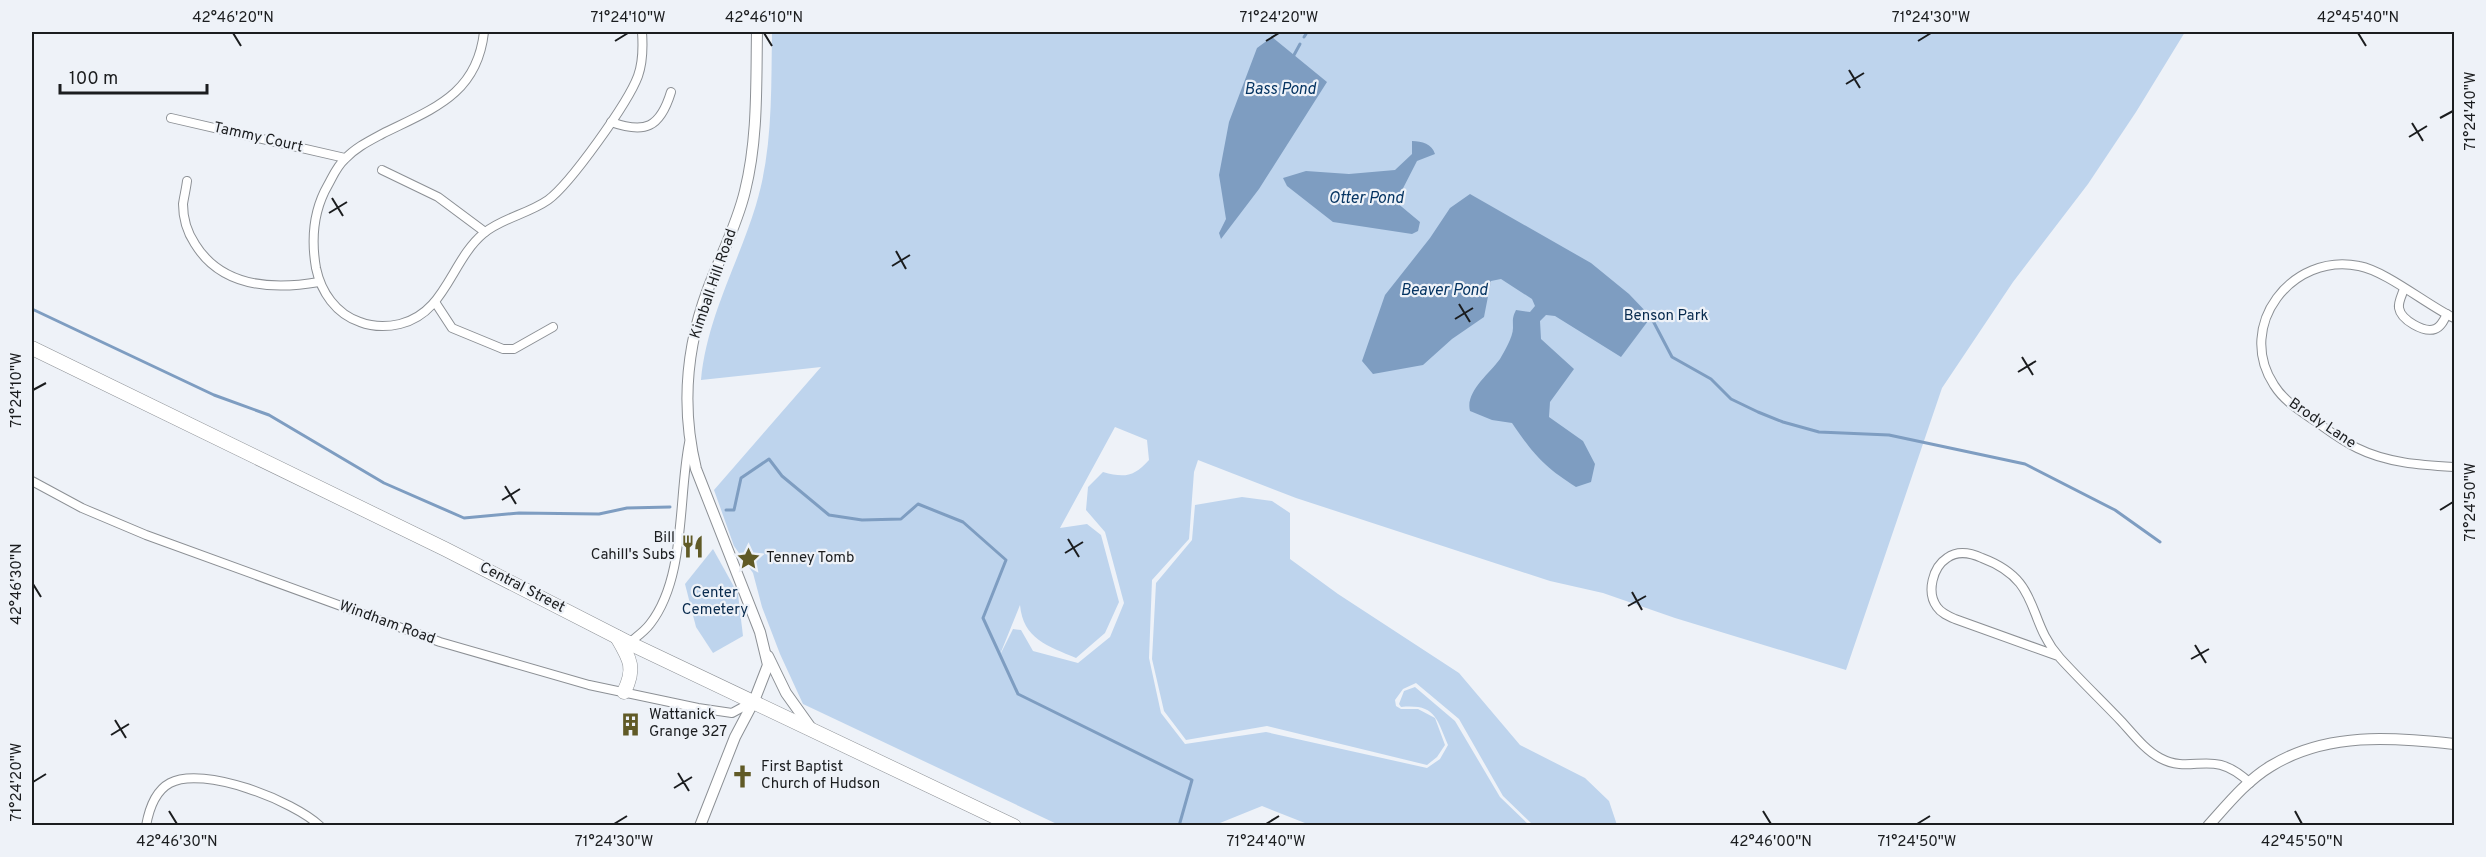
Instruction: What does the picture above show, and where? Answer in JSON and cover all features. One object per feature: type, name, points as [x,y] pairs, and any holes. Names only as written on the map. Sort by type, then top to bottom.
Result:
[{"type":"main road","name":"Central Street","points":[[32,348],[434,544],[615,636],[811,728],[900,773],[1014,825]]},
{"type":"main road","points":[[615,636],[625,651],[632,672],[624,692]]},
{"type":"street","points":[[484,32],[475,67],[452,97],[370,140],[345,158],[322,195],[316,211],[313,240],[320,282],[327,296],[341,312],[360,322],[376,326],[395,325],[413,320],[435,302],[468,251],[485,232],[538,206],[559,191],[626,99],[639,74],[643,48],[642,32]]},
{"type":"street","name":"Kimball Hill Road","points":[[700,825],[735,737],[754,701],[768,665],[766,651],[704,491],[689,443],[687,378],[694,333],[708,289],[738,214],[750,169],[755,123],[757,32]]},
{"type":"street","points":[[610,122],[630,129],[645,127],[663,112],[671,92]]},
{"type":"street","name":"Tammy Court","points":[[171,118],[345,158]]},
{"type":"street","points":[[382,170],[438,198],[485,232]]},
{"type":"street","points":[[187,181],[183,205],[186,228],[204,256],[221,272],[243,281],[274,287],[320,282]]},
{"type":"street","name":"Brody Lane","points":[[2451,316],[2375,272],[2357,265],[2337,264],[2306,272],[2289,283],[2272,303],[2263,327],[2263,361],[2270,379],[2285,400],[2354,447],[2390,460],[2454,467]]},
{"type":"street","points":[[2404,289],[2399,306],[2407,320],[2422,329],[2431,330],[2439,327],[2451,316]]},
{"type":"street","points":[[435,302],[452,328],[503,349],[514,349],[553,327]]},
{"type":"street","points":[[629,642],[648,627],[665,597],[676,559],[689,443]]},
{"type":"street","name":"Windham Road","points":[[32,481],[114,522],[407,631],[544,674],[732,713],[754,701]]},
{"type":"street","points":[[2058,656],[1941,612],[1934,602],[1932,593],[1935,575],[1943,561],[1957,553],[1968,553],[1995,562],[2013,574],[2024,587],[2045,636],[2058,656],[2152,753],[2175,763],[2220,764],[2235,770],[2250,783]]},
{"type":"street","points":[[766,651],[786,693],[811,728]]},
{"type":"street","points":[[2208,825],[2250,783],[2271,766],[2308,748],[2341,741],[2383,738],[2454,744]]},
{"type":"street","points":[[146,825],[155,798],[161,789],[170,783],[192,777],[215,780],[271,797],[302,811],[320,825]]},
{"type":"green space","name":"Benson Park","points":[[772,32],[2185,32],[2088,184],[2013,282],[1942,388],[1846,670],[1675,618],[1603,593],[1550,581],[1296,498],[1198,460],[1194,472],[1189,539],[1152,580],[1149,658],[1161,713],[1185,744],[1266,732],[1427,768],[1440,759],[1448,745],[1433,714],[1428,710],[1401,707],[1399,704],[1404,691],[1415,687],[1455,721],[1500,797],[1529,825],[1310,825],[1262,806],[1215,825],[1059,825],[803,704],[762,607],[753,573],[734,546],[714,490],[821,367],[701,380],[704,357],[716,312],[749,227],[762,184],[770,119]],"holes":[[[1115,427],[1147,440],[1149,460],[1138,470],[1128,475],[1103,472],[1088,487],[1086,510],[1105,532],[1124,603],[1110,637],[1078,663],[1033,651],[1021,630],[1013,629],[999,657],[1020,605],[1022,617],[1032,634],[1047,645],[1076,658],[1105,633],[1119,602],[1101,535],[1087,524],[1060,528]]]},
{"type":"green space","points":[[1242,497],[1272,501],[1290,513],[1290,559],[1338,594],[1459,673],[1520,745],[1585,778],[1609,801],[1617,825],[1533,825],[1503,796],[1459,719],[1416,683],[1403,689],[1395,700],[1396,706],[1401,709],[1418,709],[1435,718],[1445,745],[1437,757],[1427,765],[1267,726],[1186,740],[1164,711],[1152,659],[1156,583],[1192,540],[1195,505]]},
{"type":"green space","name":"Center Cemetery","points":[[713,549],[738,594],[743,636],[713,653],[696,627],[685,584]]},
{"type":"water","name":"Bass Pond","points":[[1272,37],[1327,82],[1259,189],[1221,239],[1219,233],[1226,219],[1219,175],[1229,122],[1257,48]]},
{"type":"water","name":"Otter Pond","points":[[1412,141],[1426,144],[1435,154],[1417,161],[1396,202],[1420,222],[1418,231],[1412,234],[1333,222],[1287,186],[1283,178],[1306,171],[1349,174],[1395,170],[1412,154]]},
{"type":"water","name":"Beaver Pond","points":[[1470,194],[1591,263],[1629,294],[1651,317],[1621,357],[1555,316],[1546,315],[1540,321],[1541,339],[1574,369],[1550,402],[1549,417],[1583,441],[1595,464],[1591,482],[1576,487],[1555,473],[1540,459],[1512,423],[1492,420],[1470,411],[1469,404],[1474,390],[1500,359],[1508,344],[1513,332],[1513,317],[1516,310],[1530,312],[1535,306],[1532,299],[1501,279],[1491,281],[1484,317],[1452,339],[1423,365],[1373,374],[1362,361],[1385,295],[1430,238],[1450,208]]},
{"type":"waterway","points":[[1294,55],[1300,44]]},
{"type":"waterway","points":[[32,309],[214,395],[269,415],[384,483],[464,518],[519,513],[599,514],[627,508],[670,507]]},
{"type":"waterway","points":[[1651,317],[1672,357],[1711,379],[1731,399],[1758,412],[1819,432],[1889,435],[2025,464],[2115,510],[2160,542]]},
{"type":"waterway","points":[[726,510],[734,510],[741,478],[769,459],[782,476],[829,515],[862,520],[901,519],[918,504],[963,522],[1006,560],[983,618],[1018,694],[1192,780],[1179,826]]},
{"type":"place","name":"Bill Cahill's Subs","points":[[693,547]]},
{"type":"place","name":"Tenney Tomb","points":[[748,558]]},
{"type":"place","name":"Wattanick Grange 327","points":[[631,724]]},
{"type":"place","name":"First Baptist Church of Hudson","points":[[743,776]]}]
